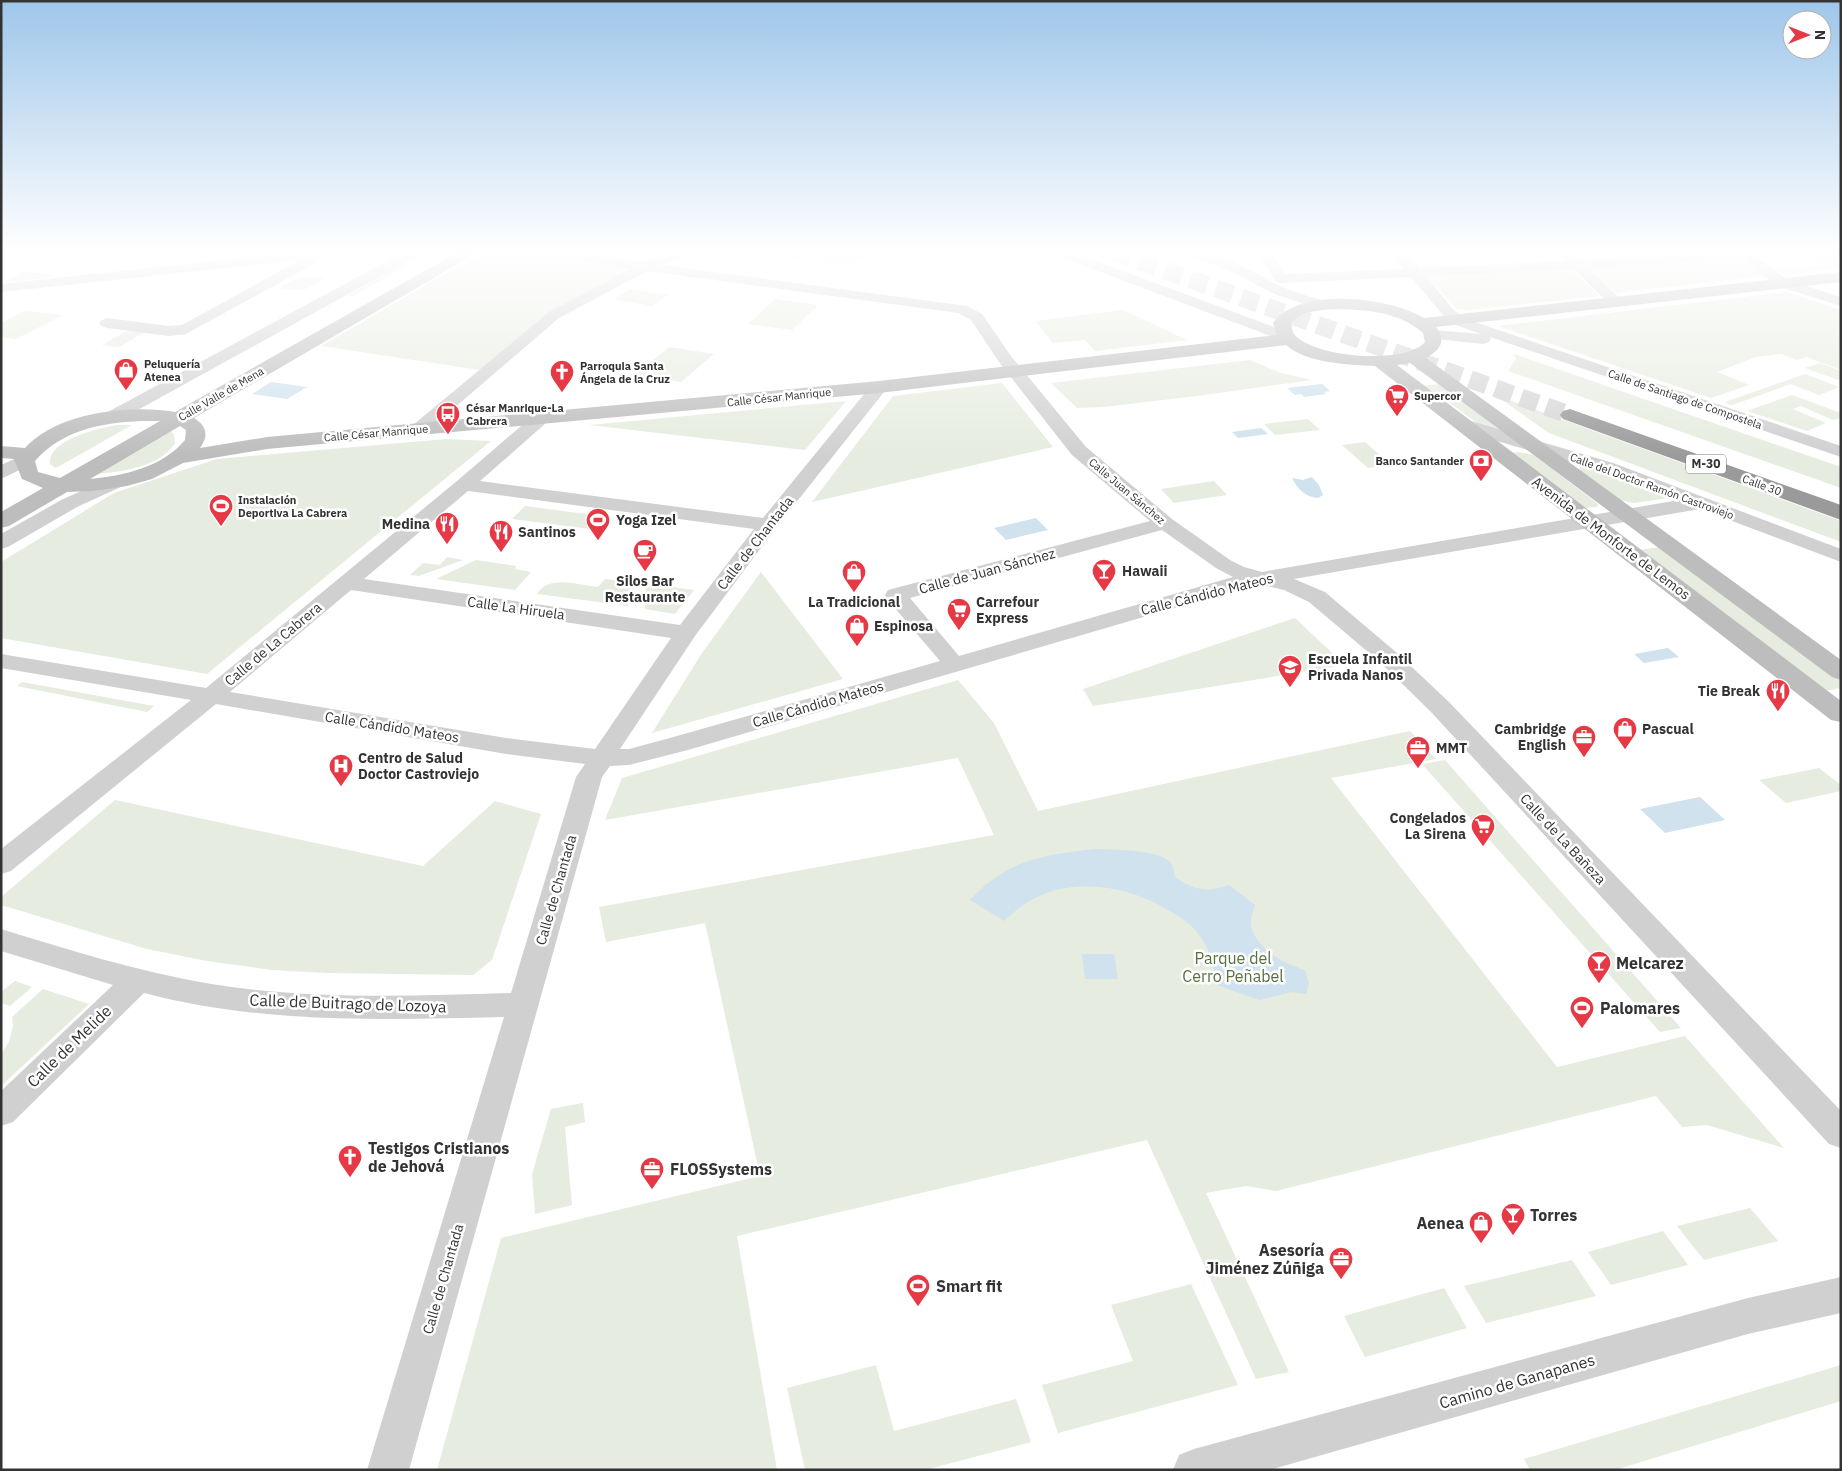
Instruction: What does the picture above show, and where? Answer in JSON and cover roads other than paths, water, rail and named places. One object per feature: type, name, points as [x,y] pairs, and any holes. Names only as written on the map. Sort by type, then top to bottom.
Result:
[{"type":"highway","name":"Calle 30","points":[[1841,496],[1579,411],[1841,513]]},
{"type":"street","points":[[107,323],[169,331],[186,329],[202,321]]},
{"type":"street","points":[[110,418],[288,321]]},
{"type":"street","name":"Calle Valle de Mena","points":[[1,521],[63,486],[170,417],[334,321]]},
{"type":"street","name":"Calle Valle de Mena","points":[[1,504],[170,417],[344,321]]},
{"type":"street","points":[[418,429],[547,321]]},
{"type":"street","name":"Calle Juan Sánchez","points":[[979,321],[1004,357],[1079,451],[1166,523],[1223,564],[1237,572],[1261,578]]},
{"type":"street","points":[[1227,347],[1242,339],[1247,331],[1238,321]]},
{"type":"street","points":[[1243,321],[1289,338],[1300,346],[1328,356],[1381,362],[1413,357],[1431,347],[1434,341],[1427,329],[1413,321]]},
{"type":"street","points":[[1285,321],[1282,327],[1289,338]]},
{"type":"street","points":[[1427,329],[1456,321]]},
{"type":"street","name":"Calle de Santiago de Compostela","points":[[1460,321],[1841,452]]},
{"type":"street","name":"Calle de Santiago de Compostela","points":[[1427,329],[1530,346]]},
{"type":"street","name":"Calle César Manrique","points":[[179,458],[267,443],[879,387],[1227,347],[1289,338]]},
{"type":"street","name":"Avenida de Monforte de Lemos","points":[[1413,357],[1841,672]]},
{"type":"street","name":"Avenida de Monforte de Lemos","points":[[1381,362],[1841,714]]},
{"type":"street","name":"Calle de Chantada","points":[[388,1470],[589,777],[686,633],[768,525],[879,387]]},
{"type":"street","points":[[1,452],[22,453],[25,460],[29,475],[42,482],[63,486],[90,485],[116,482],[145,474],[179,458],[194,443],[197,434],[188,422],[170,417],[138,414],[110,418],[70,428],[54,435],[31,451],[25,460],[1,473]]},
{"type":"street","name":"Calle de La Cabrera","points":[[1,864],[183,720],[464,485],[540,418]]},
{"type":"street","name":"Calle del Doctor Ramón Castroviejo","points":[[1461,423],[1489,434],[1529,443],[1608,468],[1841,556]]},
{"type":"street","name":"Calle César Manrique","points":[[197,434],[231,440],[267,443]]},
{"type":"street","points":[[1,446],[54,435]]},
{"type":"street","points":[[1,543],[70,503],[116,482]]},
{"type":"street","points":[[464,485],[768,525]]},
{"type":"street","name":"Calle Cándido Mateos","points":[[6,665],[211,695],[353,721],[600,758],[629,757],[1261,578],[1294,574],[1626,514],[1699,503]]},
{"type":"street","name":"Calle de Juan Sánchez","points":[[956,665],[896,595],[1166,523]]},
{"type":"street","name":"Calle de La Bañeza","points":[[1261,578],[1291,585],[1317,597],[1389,658],[1440,707],[1841,1134]]},
{"type":"street","name":"Calle La Hiruela","points":[[346,583],[686,633]]},
{"type":"street","name":"Calle de Buitrago de Lozoya","points":[[1,940],[137,981],[225,998],[290,1004],[415,1007],[522,1004]]},
{"type":"street","name":"Calle de Melide","points":[[1,1112],[137,981]]},
{"type":"street","name":"Camino de Ganapanes","points":[[1194,1470],[1748,1316],[1841,1295]]},
{"type":"water","points":[[271,382],[307,387],[287,399],[252,394]]},
{"type":"water","points":[[1322,384],[1330,391],[1324,392],[1326,394],[1304,397],[1301,394],[1295,395],[1287,388]]},
{"type":"water","points":[[1261,428],[1268,434],[1238,438],[1232,432]]},
{"type":"water","points":[[1312,477],[1319,485],[1323,495],[1318,498],[1302,492],[1292,478],[1303,480]]},
{"type":"water","points":[[1036,518],[1048,530],[1006,540],[994,528]]},
{"type":"water","points":[[1668,648],[1679,657],[1644,663],[1634,654]]},
{"type":"water","points":[[1700,797],[1725,820],[1665,833],[1640,809]]},
{"type":"water","points":[[1096,849],[1146,852],[1164,858],[1170,862],[1174,869],[1175,877],[1188,885],[1201,889],[1214,889],[1229,885],[1255,905],[1251,925],[1258,941],[1280,959],[1305,970],[1309,983],[1306,994],[1291,992],[1259,1000],[1217,985],[1208,950],[1193,928],[1163,907],[1131,893],[1096,886],[1078,886],[1061,889],[1044,894],[1028,902],[1004,921],[970,900],[984,886],[998,876],[1027,861]]},
{"type":"water","points":[[1082,954],[1114,954],[1118,979],[1085,979]]},
{"type":"tunnel","points":[[1306,321],[1570,415]]},
{"type":"place","name":"Peluquería Atenea","points":[[126,391]]},
{"type":"place","name":"Parroquia Santa Ángela de la Cruz","points":[[562,393]]},
{"type":"place","name":"Supercor","points":[[1397,417]]},
{"type":"place","name":"César Manrique-La Cabrera","points":[[448,435]]},
{"type":"place","name":"Banco Santander","points":[[1481,482]]},
{"type":"place","name":"Instalación Deportiva La Cabrera","points":[[221,527]]},
{"type":"place","name":"Yoga Izel","points":[[598,541]]},
{"type":"place","name":"Medina","points":[[447,545]]},
{"type":"place","name":"Santinos","points":[[501,553]]},
{"type":"place","name":"Silos Bar Restaurante","points":[[645,572]]},
{"type":"place","name":"Hawaii","points":[[1104,592]]},
{"type":"place","name":"La Tradicional","points":[[854,593]]},
{"type":"place","name":"Carrefour Express","points":[[959,631]]},
{"type":"place","name":"Espinosa","points":[[857,647]]},
{"type":"place","name":"Escuela Infantil Privada Nanos","points":[[1290,688]]},
{"type":"place","name":"Tie Break","points":[[1778,712]]},
{"type":"place","name":"Pascual","points":[[1625,750]]},
{"type":"place","name":"Cambridge English","points":[[1584,758]]},
{"type":"place","name":"MMT","points":[[1418,769]]},
{"type":"place","name":"Centro de Salud Doctor Castroviejo","points":[[341,787]]},
{"type":"place","name":"Congelados La Sirena","points":[[1483,847]]},
{"type":"place","name":"Melcarez","points":[[1599,984]]},
{"type":"place","name":"Palomares","points":[[1582,1029]]},
{"type":"place","name":"Testigos Cristianos de Jehová","points":[[350,1178]]},
{"type":"place","name":"FLOSSystems","points":[[652,1190]]},
{"type":"place","name":"Torres","points":[[1513,1236]]},
{"type":"place","name":"Aenea","points":[[1481,1244]]},
{"type":"place","name":"Asesoría Jiménez Zúñiga","points":[[1341,1280]]},
{"type":"place","name":"Smart fit","points":[[918,1307]]},
{"type":"park label","name":"Parque del Cerro Peñabel","points":[[1233,967]]}]
